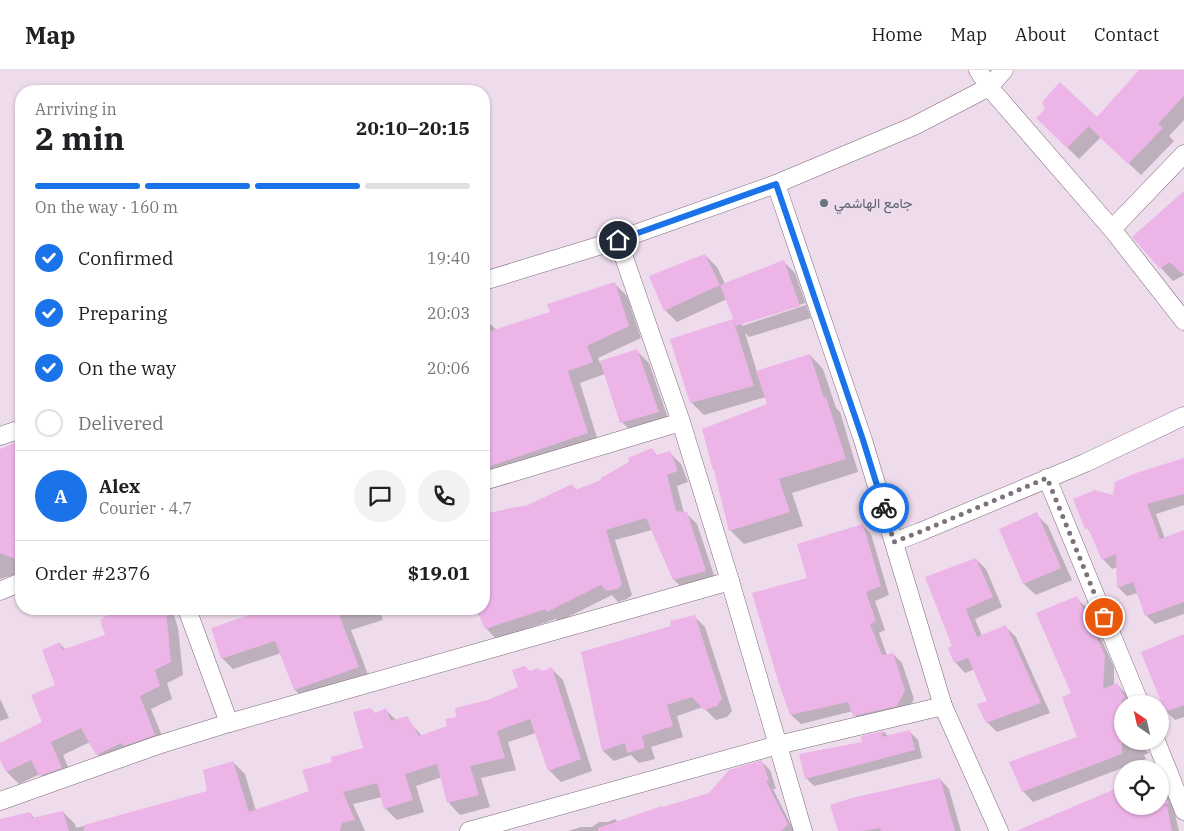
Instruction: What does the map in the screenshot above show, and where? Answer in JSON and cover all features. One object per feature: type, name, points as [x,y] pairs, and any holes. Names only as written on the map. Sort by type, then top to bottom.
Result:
[{"type":"street","points":[[978,70],[989,87],[1112,229],[1184,321]]},
{"type":"street","points":[[490,279],[618,240],[776,184],[914,126],[989,87],[1004,70]]},
{"type":"street","points":[[1112,229],[1184,154]]},
{"type":"street","points":[[776,184],[863,440],[943,706],[999,831]]},
{"type":"street","points":[[618,240],[681,422],[803,831]]},
{"type":"street","points":[[894,542],[1085,463],[1184,416]]},
{"type":"street","points":[[490,479],[681,422]]},
{"type":"street","points":[[0,436],[15,431]]},
{"type":"street","points":[[1047,478],[1136,695]]},
{"type":"street","points":[[0,801],[158,745],[229,723],[730,582]]},
{"type":"street","points":[[0,591],[15,585]]},
{"type":"street","points":[[189,615],[229,723]]},
{"type":"street","points":[[469,831],[778,745],[943,706]]},
{"type":"street","points":[[1160,750],[1184,810]]},
{"type":"building","points":[[1139,70],[1184,70],[1184,96],[1158,124],[1163,128],[1128,164],[1089,126],[1067,148],[1036,118],[1045,109],[1042,102],[1060,82],[1097,117]]},
{"type":"building","points":[[1184,191],[1184,275],[1169,262],[1160,269],[1132,237]]},
{"type":"building","points":[[705,254],[720,285],[664,311],[649,276]]},
{"type":"building","points":[[784,260],[800,306],[736,326],[720,285]]},
{"type":"building","points":[[615,282],[629,326],[587,346],[593,362],[568,371],[588,433],[490,466],[490,331],[550,312],[547,304]]},
{"type":"building","points":[[733,319],[754,386],[690,403],[670,339]]},
{"type":"building","points":[[637,349],[659,412],[620,423],[600,361]]},
{"type":"building","points":[[810,354],[846,459],[779,479],[790,512],[729,531],[702,429],[767,404],[756,371]]},
{"type":"building","points":[[15,443],[15,559],[0,553],[0,449]]},
{"type":"building","points":[[652,448],[657,455],[670,451],[678,471],[667,475],[676,511],[687,512],[706,571],[673,580],[646,518],[606,530],[622,584],[617,589],[606,591],[601,585],[547,612],[546,609],[485,629],[479,615],[490,615],[490,513],[528,505],[572,484],[575,490],[601,480],[601,478],[629,462],[628,458]]},
{"type":"building","points":[[1184,458],[1184,494],[1147,504],[1160,539],[1184,530],[1184,602],[1145,616],[1133,582],[1117,588],[1116,554],[1102,560],[1088,528],[1085,529],[1073,499],[1095,490],[1113,495],[1115,482],[1136,473]]},
{"type":"building","points":[[1037,512],[1061,568],[1023,584],[999,529]]},
{"type":"building","points":[[863,524],[881,586],[866,592],[876,621],[870,624],[882,655],[893,653],[905,690],[897,706],[853,716],[848,702],[790,715],[752,593],[807,578],[797,544]]},
{"type":"building","points":[[976,558],[993,597],[966,609],[977,637],[1006,625],[1041,703],[986,723],[977,704],[987,701],[968,658],[954,663],[948,648],[952,646],[925,577]]},
{"type":"building","points":[[1077,596],[1105,655],[1103,689],[1117,683],[1123,695],[1114,695],[1114,750],[1122,750],[1122,754],[1022,792],[1009,762],[1077,737],[1062,697],[1071,693],[1036,613]]},
{"type":"building","points":[[107,615],[167,615],[171,662],[155,670],[160,686],[140,696],[155,735],[124,746],[121,743],[96,755],[81,728],[51,742],[62,768],[39,776],[31,760],[6,772],[0,760],[0,743],[42,722],[31,695],[55,685],[42,650],[60,642],[62,650],[105,635],[100,620]]},
{"type":"building","points":[[249,615],[339,615],[359,667],[294,690],[275,641],[221,659],[211,628]]},
{"type":"building","points":[[695,615],[722,699],[717,706],[704,710],[692,697],[667,705],[673,726],[642,736],[645,748],[627,753],[625,743],[602,751],[581,652],[671,626],[670,621]]},
{"type":"building","points":[[1184,634],[1184,705],[1169,711],[1169,695],[1158,695],[1141,652]]},
{"type":"building","points":[[525,666],[530,671],[537,668],[543,671],[552,667],[581,759],[548,771],[530,719],[497,731],[505,758],[470,766],[479,795],[447,803],[437,764],[405,774],[413,800],[384,809],[377,783],[343,792],[355,820],[342,823],[340,831],[84,831],[84,825],[207,791],[203,770],[233,761],[249,812],[309,791],[302,770],[332,762],[331,757],[363,748],[353,712],[371,708],[375,713],[386,708],[391,721],[407,716],[419,736],[447,726],[445,719],[456,717],[455,708],[488,700],[518,687],[512,670]]},
{"type":"building","points":[[910,730],[915,750],[805,779],[799,754],[862,742],[861,736],[884,731],[881,737]]},
{"type":"building","points":[[762,760],[769,781],[766,781],[788,824],[781,831],[598,831],[598,828],[662,806],[709,793],[729,770]]},
{"type":"building","points":[[940,778],[955,831],[881,831],[880,828],[862,831],[838,831],[830,805],[852,798]]},
{"type":"building","points":[[1114,789],[1114,815],[1169,815],[1172,831],[1016,831]]},
{"type":"building","points":[[63,811],[69,831],[0,831],[0,819],[30,812],[32,818]]},
{"type":"way so far","points":[[884,508],[894,542],[1047,478],[1104,617]]},
{"type":"place","name":"جامع الهاشمي","points":[[824,203]]},
{"type":"route","points":[[618,240],[776,184],[863,440],[884,508]]}]
